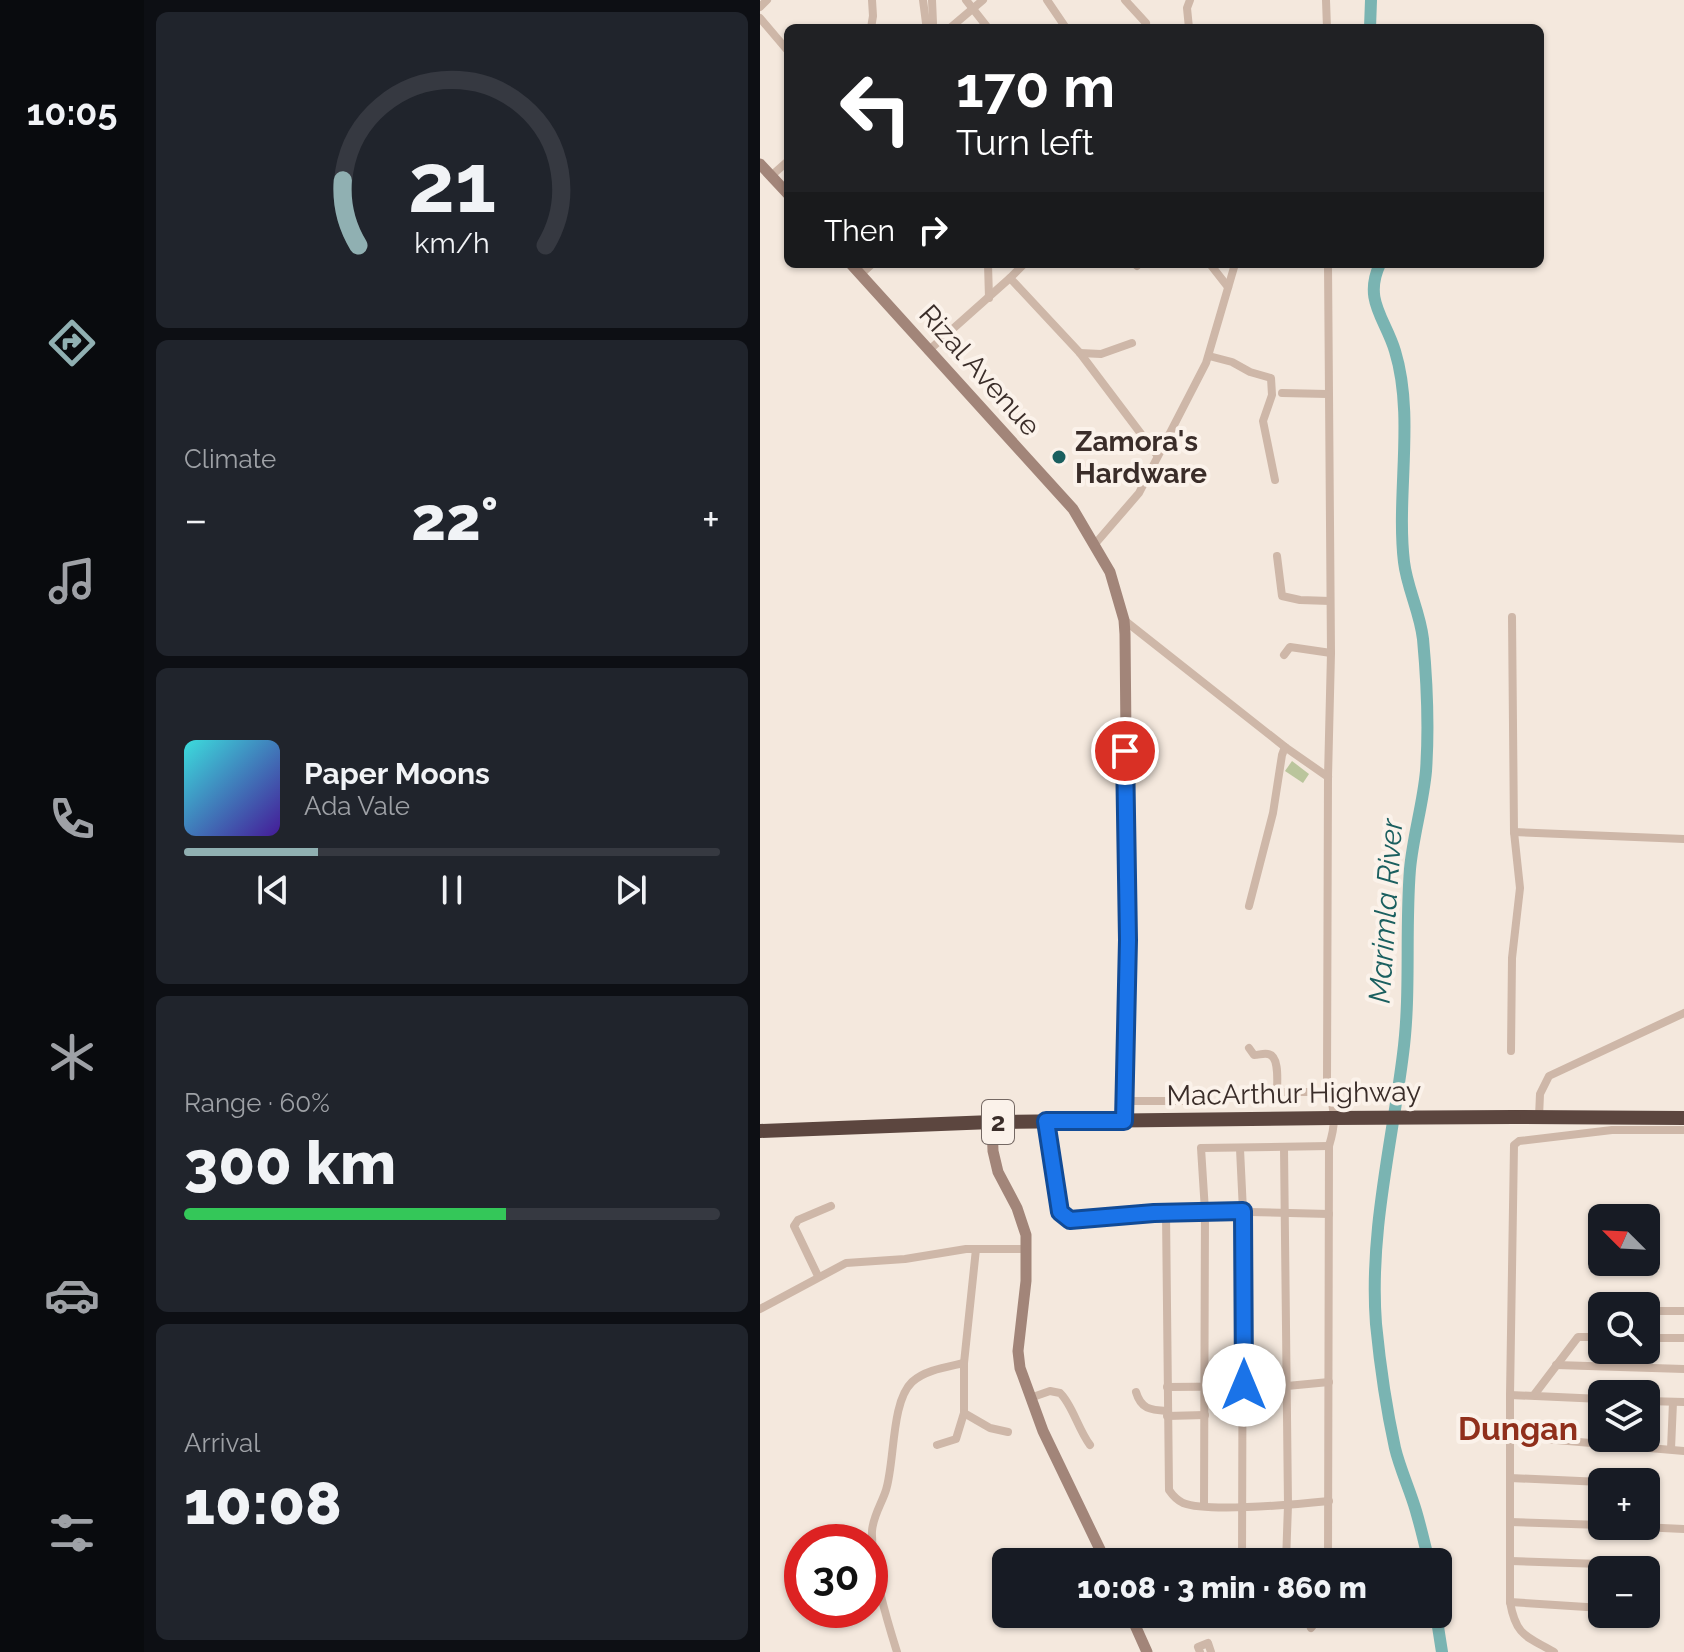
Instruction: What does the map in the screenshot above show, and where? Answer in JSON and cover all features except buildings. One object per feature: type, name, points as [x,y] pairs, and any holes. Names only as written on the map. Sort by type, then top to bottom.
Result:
[{"type":"highway","name":"MacArthur Highway","points":[[760,1131],[1046,1121],[1684,1118]]},
{"type":"street","points":[[760,7],[767,0]]},
{"type":"street","points":[[872,0],[872,24]]},
{"type":"street","points":[[923,0],[927,24]]},
{"type":"street","points":[[932,0],[932,24]]},
{"type":"street","points":[[966,0],[984,24]]},
{"type":"street","points":[[955,24],[983,0]]},
{"type":"street","points":[[1048,0],[1063,24]]},
{"type":"street","points":[[1125,0],[1146,23]]},
{"type":"street","points":[[1189,24],[1187,8],[1190,0]]},
{"type":"street","points":[[1326,0],[1327,24]]},
{"type":"street","points":[[760,18],[784,46]]},
{"type":"street","points":[[760,164],[784,190]]},
{"type":"street","points":[[771,176],[784,165]]},
{"type":"street","name":"Rizal Avenue","points":[[855,268],[1063,496],[1095,544],[1113,580],[1124,620],[1128,940],[1124,1121]]},
{"type":"street","points":[[861,274],[868,268]]},
{"type":"street","points":[[988,268],[989,298]]},
{"type":"street","points":[[928,351],[1020,268]]},
{"type":"street","points":[[1213,268],[1228,287]]},
{"type":"street","points":[[1095,544],[1139,493],[1209,356],[1235,268]]},
{"type":"street","points":[[1328,268],[1331,653],[1327,1064],[1329,1092],[1335,1105],[1334,1131],[1329,1146],[1328,1548]]},
{"type":"street","points":[[1010,278],[1080,353],[1157,455]]},
{"type":"street","points":[[1080,353],[1101,354],[1132,343]]},
{"type":"street","points":[[1209,356],[1269,376],[1273,381],[1272,395],[1263,421],[1275,480]]},
{"type":"street","points":[[1282,393],[1327,394]]},
{"type":"street","points":[[1277,556],[1282,596],[1330,601]]},
{"type":"street","points":[[1511,1051],[1512,958],[1520,888],[1514,832],[1512,617]]},
{"type":"street","points":[[1124,620],[1285,747],[1328,777]]},
{"type":"street","points":[[1284,655],[1290,647],[1331,653]]},
{"type":"street","points":[[1249,906],[1273,813],[1285,747]]},
{"type":"street","points":[[1514,832],[1684,839]]},
{"type":"street","points":[[1539,1117],[1540,1094],[1549,1076],[1684,1013]]},
{"type":"street","points":[[1249,1048],[1254,1055],[1269,1053],[1273,1056],[1277,1092],[1329,1092]]},
{"type":"street","points":[[1125,1101],[1210,1101]]},
{"type":"street","points":[[1046,1121],[1055,1188],[1064,1218],[1083,1220],[1205,1211],[1329,1214]]},
{"type":"street","points":[[992,1122],[994,1161],[1022,1221],[1027,1249],[1018,1359],[1030,1398],[1100,1548]]},
{"type":"street","points":[[1554,1652],[1522,1634],[1513,1622],[1510,1602],[1515,1143],[1570,1133],[1684,1130]]},
{"type":"street","points":[[1204,1506],[1205,1211],[1201,1148],[1329,1146]]},
{"type":"street","points":[[1284,1148],[1286,1548]]},
{"type":"street","points":[[1240,1149],[1243,1211],[1242,1548]]},
{"type":"street","points":[[818,1276],[794,1226],[798,1220],[831,1206]]},
{"type":"street","points":[[1166,1213],[1169,1490],[1185,1504],[1204,1506],[1329,1501]]},
{"type":"street","points":[[760,1309],[832,1268],[858,1260],[905,1259],[976,1249],[1027,1249]]},
{"type":"street","points":[[937,1445],[956,1439],[964,1413],[964,1363],[976,1249]]},
{"type":"street","points":[[1660,1311],[1684,1311]]},
{"type":"street","points":[[1534,1395],[1578,1337],[1588,1337]]},
{"type":"street","points":[[1660,1338],[1684,1338]]},
{"type":"street","points":[[897,1652],[882,1603],[872,1528],[886,1490],[906,1388],[914,1380],[933,1371],[964,1363]]},
{"type":"street","points":[[1556,1365],[1684,1369]]},
{"type":"street","points":[[1167,1387],[1287,1386],[1329,1382]]},
{"type":"street","points":[[1030,1398],[1050,1391],[1060,1393],[1090,1445]]},
{"type":"street","points":[[1136,1392],[1139,1401],[1149,1410],[1205,1415]]},
{"type":"street","points":[[1510,1395],[1588,1398]]},
{"type":"street","points":[[1660,1402],[1684,1402]]},
{"type":"street","points":[[1671,1449],[1673,1402]]},
{"type":"street","points":[[964,1413],[990,1428],[1008,1432]]},
{"type":"street","points":[[1510,1436],[1684,1451]]},
{"type":"street","points":[[1510,1478],[1588,1481]]},
{"type":"street","points":[[1510,1522],[1588,1525]]},
{"type":"street","points":[[1660,1528],[1684,1529]]},
{"type":"street","points":[[1511,1561],[1588,1564]]},
{"type":"street","points":[[1510,1602],[1588,1607]]},
{"type":"street","points":[[1136,1628],[1147,1652]]},
{"type":"street","points":[[1200,1652],[1198,1647],[1208,1643],[1211,1652]]},
{"type":"green space","points":[[1292,761],[1309,774],[1303,783],[1285,771]]},
{"type":"waterway","name":"Marimla River","points":[[1370,24],[1371,0]]},
{"type":"waterway","name":"Marimla River","points":[[1378,268],[1375,277],[1375,299],[1395,351],[1404,402],[1402,536],[1406,572],[1423,639],[1427,738],[1425,783],[1410,869],[1405,1031],[1376,1256],[1376,1324],[1397,1456],[1425,1548]]},
{"type":"waterway","name":"Marimla River","points":[[1438,1628],[1442,1652]]},
{"type":"place","name":"Zamora's Hardware","points":[[1059,457]]},
{"type":"district","name":"Dungan","points":[[1518,1429]]},
{"type":"route","points":[[1125,751],[1128,940],[1124,1121],[1046,1121],[1053,1176],[1060,1212],[1070,1220],[1154,1213],[1243,1211],[1244,1385]]}]
